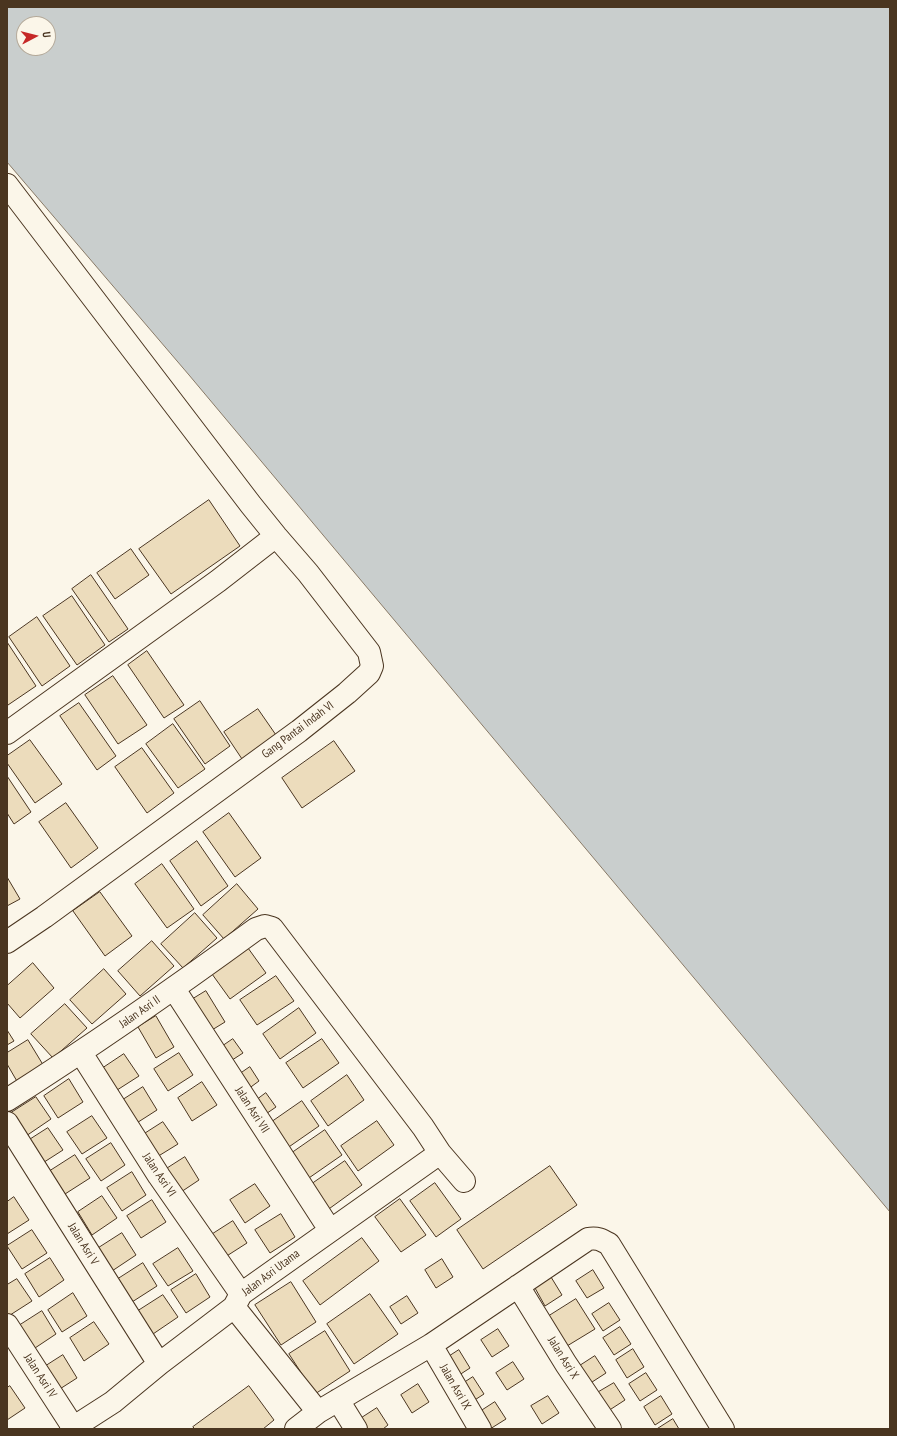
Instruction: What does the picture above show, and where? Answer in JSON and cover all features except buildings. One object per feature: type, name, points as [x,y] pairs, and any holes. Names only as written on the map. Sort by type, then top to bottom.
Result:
[{"type":"street","name":"Gang Pantai Indah VI","points":[[7,186],[215,458],[276,536],[308,573],[369,652],[372,666],[369,673],[347,693],[299,731],[44,917],[7,942]]},
{"type":"street","points":[[7,734],[218,581],[276,536]]},
{"type":"street","name":"Jalan Asri II","points":[[7,1100],[81,1053],[174,990],[256,929],[265,926],[272,928],[440,1152]]},
{"type":"street","name":"Jalan Asri VII","points":[[174,990],[330,1230]]},
{"type":"street","name":"Jalan Asri VI","points":[[81,1053],[237,1301],[318,1412]]},
{"type":"street","name":"Jalan Asri V","points":[[7,1123],[159,1364]]},
{"type":"street","points":[[440,1152],[464,1181]]},
{"type":"street","name":"Jalan Asri Utama","points":[[72,1428],[113,1402],[237,1301],[330,1230],[440,1152]]},
{"type":"street","points":[[296,1429],[318,1412],[431,1345],[588,1239],[600,1238],[609,1244],[723,1429]]},
{"type":"street","name":"Jalan Asri X","points":[[518,1286],[566,1364],[610,1429]]},
{"type":"street","name":"Jalan Asri IV","points":[[7,1325],[72,1428]]},
{"type":"street","name":"Jalan Asri IX","points":[[431,1345],[480,1429]]},
{"type":"street","points":[[338,1400],[356,1429]]},
{"type":"shaded area","points":[[7,7],[890,7],[890,1212],[189,375],[7,162]]}]
